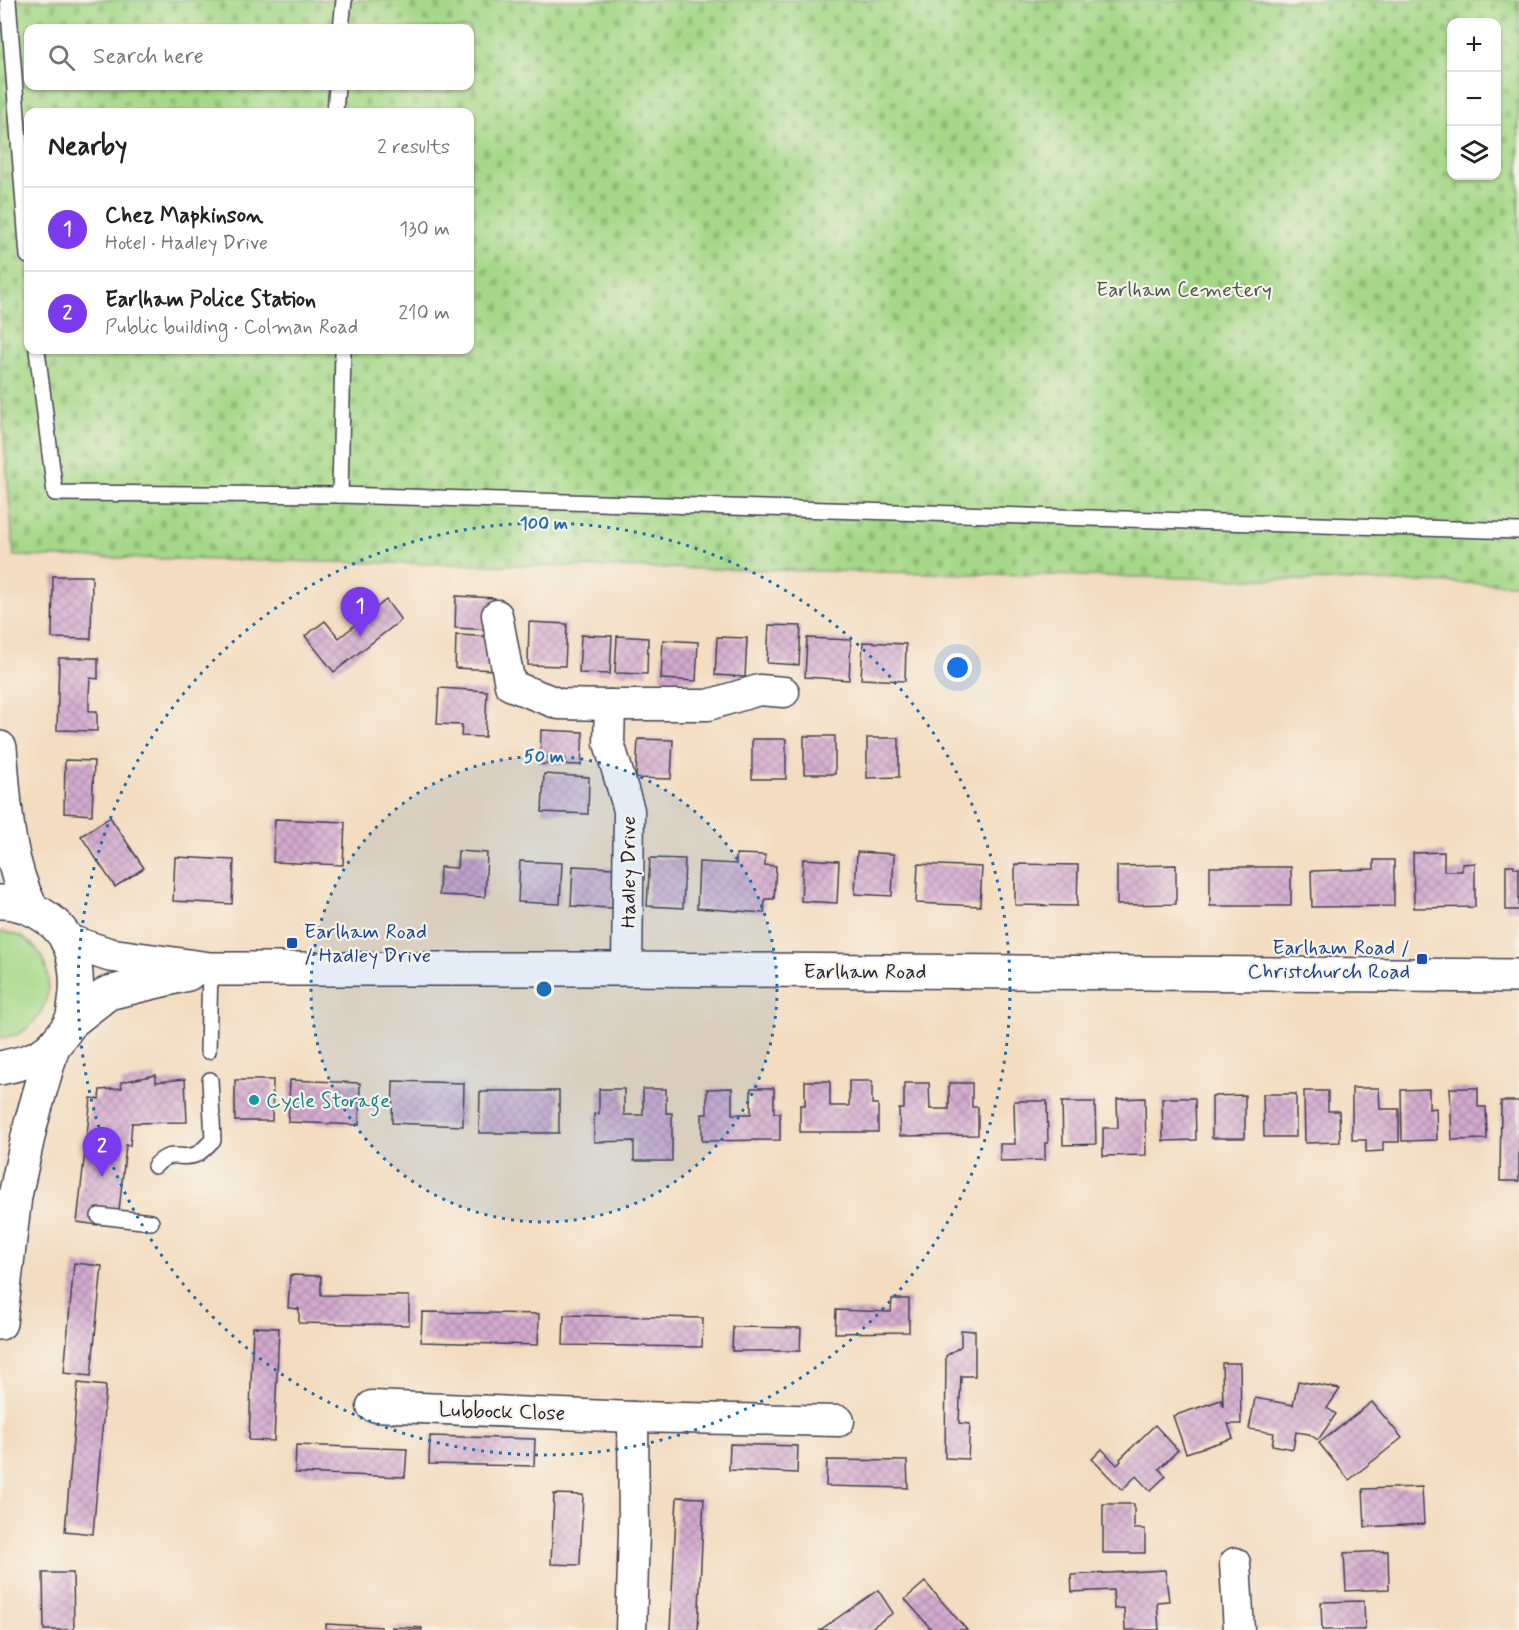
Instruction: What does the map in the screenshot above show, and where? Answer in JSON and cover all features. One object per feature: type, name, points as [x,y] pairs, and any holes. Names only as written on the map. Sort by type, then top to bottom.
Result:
[{"type":"main road","points":[[0,748],[11,855],[21,888],[15,905],[52,922],[68,941],[74,964],[76,991],[31,1123],[15,1196],[0,1322]]},
{"type":"main road","name":"Earlham Road","points":[[68,941],[110,955],[210,969],[627,969],[1519,976]]},
{"type":"main road","name":"Earlham Road","points":[[0,1068],[28,1062],[108,993],[210,969]]},
{"type":"main road","points":[[0,1312],[0,1322]]},
{"type":"street","points":[[497,615],[510,685],[559,704],[708,705],[759,690],[783,692]]},
{"type":"street","name":"Hadley Drive","points":[[610,705],[609,743],[629,810],[627,969]]},
{"type":"street","name":"Lubbock Close","points":[[372,1406],[633,1417],[839,1421]]},
{"type":"street","points":[[631,1630],[634,1532],[633,1417]]},
{"type":"street","points":[[1235,1563],[1239,1630]]},
{"type":"lane","points":[[8,0],[24,205]]},
{"type":"lane","points":[[341,24],[344,0]]},
{"type":"lane","points":[[334,108],[337,90]]},
{"type":"lane","points":[[38,354],[55,493],[340,495],[1519,531]]},
{"type":"lane","points":[[340,495],[343,354]]},
{"type":"lane","points":[[208,1051],[210,969]]},
{"type":"lane","points":[[155,1166],[168,1156],[195,1155],[213,1140],[210,1080]]},
{"type":"lane","points":[[99,1216],[151,1222]]},
{"type":"green space","name":"Earlham Cemetery","points":[[0,0],[1519,0],[1519,584],[14,556],[0,389]]},
{"type":"green space","points":[[0,932],[18,936],[32,945],[42,958],[47,974],[48,991],[43,1008],[33,1022],[18,1034],[0,1038]]},
{"type":"building","points":[[53,576],[92,576],[91,639],[52,638]]},
{"type":"building","points":[[456,596],[495,598],[494,630],[455,628]]},
{"type":"building","points":[[386,600],[401,620],[334,672],[305,636],[325,621],[339,638]]},
{"type":"building","points":[[529,622],[567,624],[565,666],[528,665]]},
{"type":"building","points":[[769,625],[801,626],[799,665],[767,663]]},
{"type":"building","points":[[456,635],[497,637],[495,670],[455,668]]},
{"type":"building","points":[[581,635],[612,636],[610,674],[579,673]]},
{"type":"building","points":[[617,636],[648,638],[647,674],[615,673]]},
{"type":"building","points":[[717,637],[747,638],[745,677],[715,675]]},
{"type":"building","points":[[807,638],[851,640],[849,680],[805,677]]},
{"type":"building","points":[[663,640],[698,642],[696,681],[661,679]]},
{"type":"building","points":[[863,642],[906,644],[905,681],[861,679]]},
{"type":"building","points":[[59,658],[98,658],[98,679],[90,678],[89,694],[89,711],[97,711],[97,731],[57,730]]},
{"type":"building","points":[[439,688],[487,691],[485,737],[461,736],[462,725],[437,724]]},
{"type":"building","points":[[541,730],[583,732],[581,765],[540,764]]},
{"type":"building","points":[[804,736],[835,736],[835,774],[804,774]]},
{"type":"building","points":[[867,738],[899,738],[899,777],[867,778]]},
{"type":"building","points":[[638,739],[673,740],[671,779],[636,778]]},
{"type":"building","points":[[752,739],[786,739],[786,779],[752,779]]},
{"type":"building","points":[[65,760],[94,761],[92,815],[64,813]]},
{"type":"building","points":[[544,774],[589,777],[588,814],[542,812]]},
{"type":"building","points":[[110,817],[144,868],[115,887],[81,836]]},
{"type":"building","points":[[275,819],[345,822],[343,865],[273,862]]},
{"type":"building","points":[[458,851],[487,853],[485,897],[439,895],[440,867],[457,868]]},
{"type":"building","points":[[857,852],[894,854],[892,896],[855,894]]},
{"type":"building","points":[[1444,852],[1444,871],[1462,871],[1462,864],[1475,863],[1475,907],[1414,908],[1413,853]]},
{"type":"building","points":[[736,854],[765,855],[765,865],[776,866],[774,899],[765,899],[764,913],[697,908],[699,862],[736,864]]},
{"type":"building","points":[[175,857],[234,860],[232,904],[173,901]]},
{"type":"building","points":[[650,858],[685,859],[683,908],[647,906]]},
{"type":"building","points":[[803,859],[839,861],[837,903],[801,901]]},
{"type":"building","points":[[1374,860],[1394,860],[1394,906],[1312,907],[1311,871],[1374,869]]},
{"type":"building","points":[[520,861],[562,863],[560,904],[518,902]]},
{"type":"building","points":[[918,864],[982,867],[980,906],[916,903]]},
{"type":"building","points":[[1015,864],[1078,865],[1077,906],[1015,905]]},
{"type":"building","points":[[1176,865],[1176,904],[1117,905],[1117,866]]},
{"type":"building","points":[[1506,865],[1519,868],[1519,910],[1506,910]]},
{"type":"building","points":[[573,866],[614,868],[612,908],[571,906]]},
{"type":"building","points":[[1210,867],[1291,867],[1291,906],[1210,906]]},
{"type":"building","points":[[156,1075],[156,1082],[185,1079],[187,1122],[132,1123],[130,1146],[126,1145],[119,1211],[100,1209],[98,1225],[77,1222],[91,1098],[99,1099],[100,1090],[122,1088],[121,1082]]},
{"type":"building","name":"Cycle Storage","points":[[235,1080],[273,1080],[272,1121],[235,1121]]},
{"type":"building","points":[[290,1080],[360,1083],[359,1125],[288,1122]]},
{"type":"building","points":[[393,1081],[464,1083],[463,1126],[392,1123]]},
{"type":"building","points":[[805,1081],[830,1081],[830,1106],[849,1106],[849,1081],[872,1081],[872,1104],[878,1104],[878,1132],[800,1132],[800,1105],[805,1105]]},
{"type":"building","points":[[904,1083],[929,1083],[930,1109],[949,1109],[949,1083],[972,1083],[972,1107],[978,1107],[978,1135],[900,1136],[899,1109],[904,1109]]},
{"type":"building","points":[[732,1088],[732,1114],[751,1114],[751,1088],[774,1088],[774,1113],[780,1113],[780,1140],[702,1141],[702,1114],[707,1114],[707,1089]]},
{"type":"building","points":[[1352,1088],[1379,1088],[1380,1109],[1399,1109],[1399,1142],[1383,1142],[1383,1151],[1366,1152],[1366,1140],[1352,1140]]},
{"type":"building","points":[[1450,1088],[1478,1088],[1478,1107],[1486,1107],[1487,1139],[1452,1140]]},
{"type":"building","points":[[599,1089],[624,1089],[624,1115],[643,1115],[643,1089],[666,1089],[666,1113],[672,1113],[672,1161],[634,1161],[634,1141],[594,1142],[594,1114],[599,1114]]},
{"type":"building","points":[[1429,1089],[1429,1109],[1436,1108],[1437,1140],[1402,1141],[1401,1090]]},
{"type":"building","points":[[559,1091],[559,1133],[479,1133],[480,1092]]},
{"type":"building","points":[[1304,1091],[1328,1091],[1328,1111],[1339,1111],[1340,1142],[1305,1143]]},
{"type":"building","points":[[1263,1094],[1296,1094],[1296,1137],[1264,1137]]},
{"type":"building","points":[[1245,1095],[1245,1138],[1212,1138],[1212,1096]]},
{"type":"building","points":[[1145,1098],[1146,1155],[1103,1156],[1103,1128],[1118,1128],[1117,1099]]},
{"type":"building","points":[[1162,1098],[1195,1098],[1196,1140],[1163,1141]]},
{"type":"building","points":[[1014,1101],[1047,1101],[1048,1143],[1045,1143],[1045,1160],[1000,1161],[1000,1144],[1015,1144]]},
{"type":"building","points":[[1501,1101],[1519,1101],[1519,1181],[1500,1181]]},
{"type":"building","points":[[1062,1102],[1095,1102],[1096,1144],[1063,1145]]},
{"type":"building","points":[[74,1263],[102,1266],[91,1376],[64,1373]]},
{"type":"building","points":[[290,1275],[321,1276],[321,1295],[409,1296],[409,1325],[299,1323],[299,1309],[288,1308]]},
{"type":"building","points":[[892,1299],[909,1299],[909,1332],[835,1333],[836,1310],[891,1312]]},
{"type":"building","points":[[422,1312],[539,1314],[538,1345],[421,1342]]},
{"type":"building","points":[[564,1315],[703,1318],[702,1347],[563,1345]]},
{"type":"building","points":[[253,1327],[279,1328],[274,1441],[249,1440]]},
{"type":"building","points":[[733,1327],[801,1328],[800,1351],[732,1351]]},
{"type":"building","points":[[961,1330],[975,1331],[975,1376],[961,1376],[959,1423],[970,1424],[968,1459],[945,1458],[946,1356],[961,1346]]},
{"type":"building","points":[[1222,1363],[1240,1363],[1241,1424],[1228,1424],[1233,1438],[1186,1453],[1173,1416],[1221,1400],[1223,1407]]},
{"type":"building","points":[[1298,1381],[1340,1389],[1327,1408],[1336,1414],[1318,1440],[1309,1434],[1296,1432],[1293,1449],[1272,1445],[1274,1433],[1249,1429],[1255,1398],[1293,1405]]},
{"type":"building","points":[[78,1383],[106,1386],[93,1534],[65,1531]]},
{"type":"building","points":[[1372,1402],[1402,1438],[1349,1480],[1319,1443]]},
{"type":"building","points":[[1155,1425],[1178,1450],[1159,1469],[1166,1476],[1150,1491],[1136,1476],[1122,1490],[1092,1459],[1102,1449],[1117,1465],[1120,1459]]},
{"type":"building","points":[[430,1436],[535,1439],[534,1466],[429,1464]]},
{"type":"building","points":[[730,1444],[798,1446],[797,1473],[729,1470]]},
{"type":"building","points":[[296,1445],[407,1449],[405,1477],[295,1473]]},
{"type":"building","points":[[827,1460],[907,1461],[908,1488],[826,1486]]},
{"type":"building","points":[[1422,1487],[1424,1524],[1365,1527],[1363,1489]]},
{"type":"building","points":[[554,1494],[583,1495],[580,1565],[551,1564]]},
{"type":"building","points":[[677,1497],[704,1498],[698,1630],[670,1630]]},
{"type":"building","points":[[1103,1504],[1134,1504],[1134,1529],[1145,1529],[1145,1553],[1103,1553]]},
{"type":"building","points":[[1388,1551],[1389,1589],[1346,1591],[1344,1553]]},
{"type":"building","points":[[1165,1570],[1169,1601],[1157,1602],[1159,1630],[1125,1630],[1124,1608],[1114,1609],[1113,1590],[1072,1592],[1071,1575]]},
{"type":"building","points":[[43,1573],[73,1573],[74,1630],[44,1630]]},
{"type":"building","points":[[925,1582],[967,1630],[932,1630],[905,1599]]},
{"type":"building","points":[[878,1590],[893,1613],[868,1630],[820,1630]]},
{"type":"building","points":[[1364,1601],[1365,1630],[1322,1630],[1321,1602]]},
{"type":"building","points":[[326,1624],[381,1627],[381,1630],[326,1630]]},
{"type":"building","points":[[392,1627],[422,1628],[422,1630],[392,1630]]},
{"type":"place","name":"Chez Mapkinson","points":[[360,637]]},
{"type":"place","name":"Earlham Road / Hadley Drive","points":[[292,943]]},
{"type":"place","name":"Earlham Road / Christchurch Road","points":[[1422,959]]},
{"type":"place","name":"Cycle Storage","points":[[254,1100]]},
{"type":"place","name":"Earlham Police Station","points":[[102,1177]]}]
